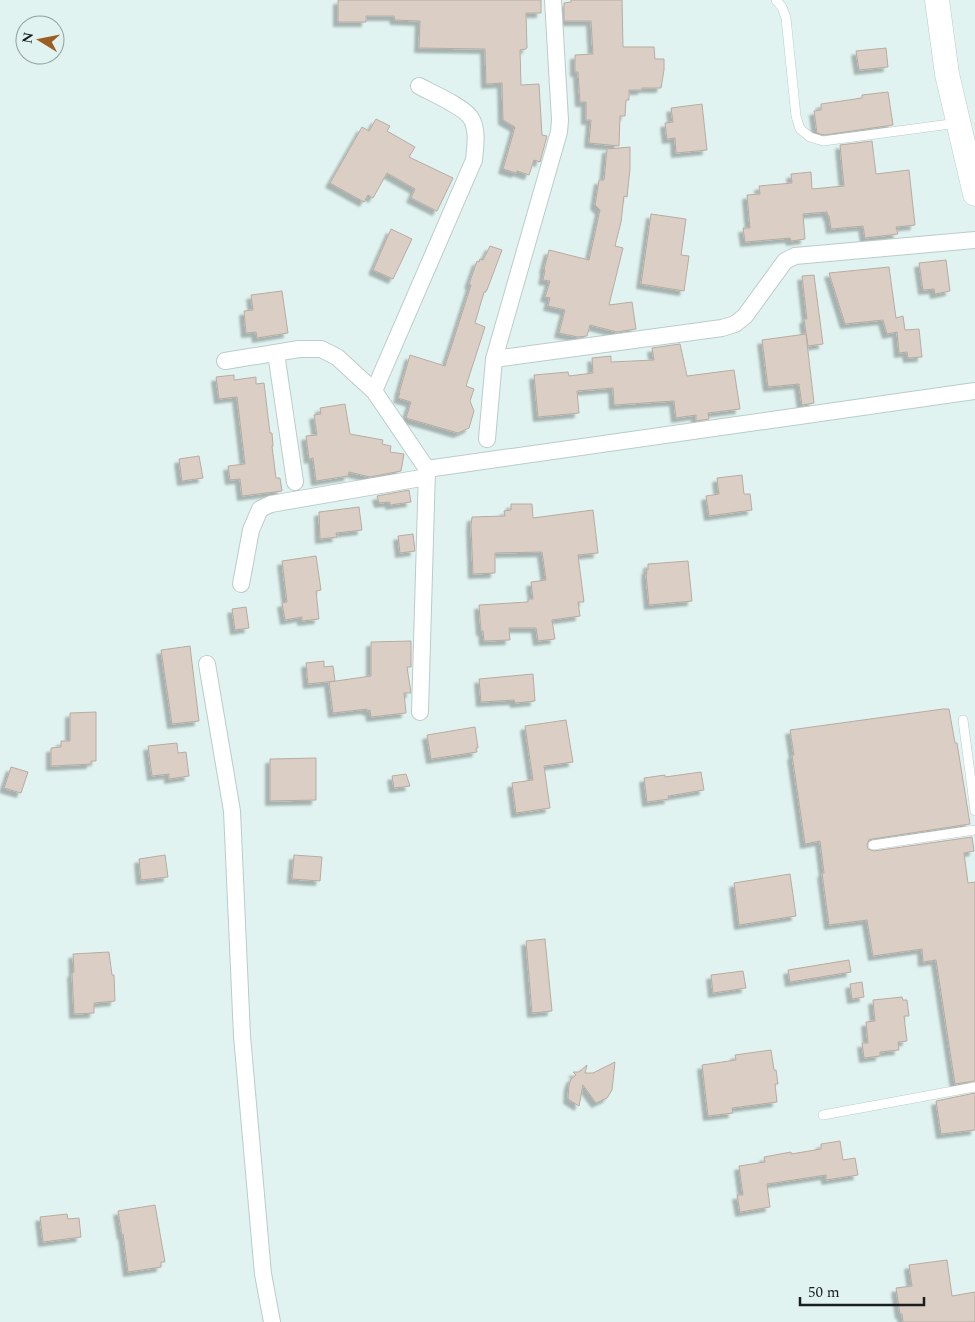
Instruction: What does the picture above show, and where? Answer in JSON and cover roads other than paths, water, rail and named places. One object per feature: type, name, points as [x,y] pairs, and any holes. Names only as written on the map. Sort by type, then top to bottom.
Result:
[{"type":"main road","points":[[937,0],[948,74],[975,194]]},
{"type":"street","points":[[487,439],[494,359],[559,132],[560,120],[553,0]]},
{"type":"street","points":[[374,391],[474,160],[476,144],[472,119],[466,112],[419,86]]},
{"type":"street","points":[[494,359],[722,328],[735,324],[745,316],[785,261],[795,256],[975,240]]},
{"type":"street","points":[[225,361],[299,349],[320,349],[337,357],[374,391],[427,473],[420,712]]},
{"type":"street","points":[[276,353],[295,482]]},
{"type":"street","points":[[241,584],[250,530],[260,509],[271,504],[427,473],[975,391]]},
{"type":"street","points":[[207,664],[232,811],[242,1036],[263,1274],[272,1322]]},
{"type":"lane","points":[[776,0],[782,7],[786,18],[796,116],[800,129],[810,137],[823,141],[959,122]]},
{"type":"lane","points":[[963,720],[975,811]]},
{"type":"lane","points":[[873,845],[975,830]]},
{"type":"lane","points":[[823,1114],[975,1087]]}]
